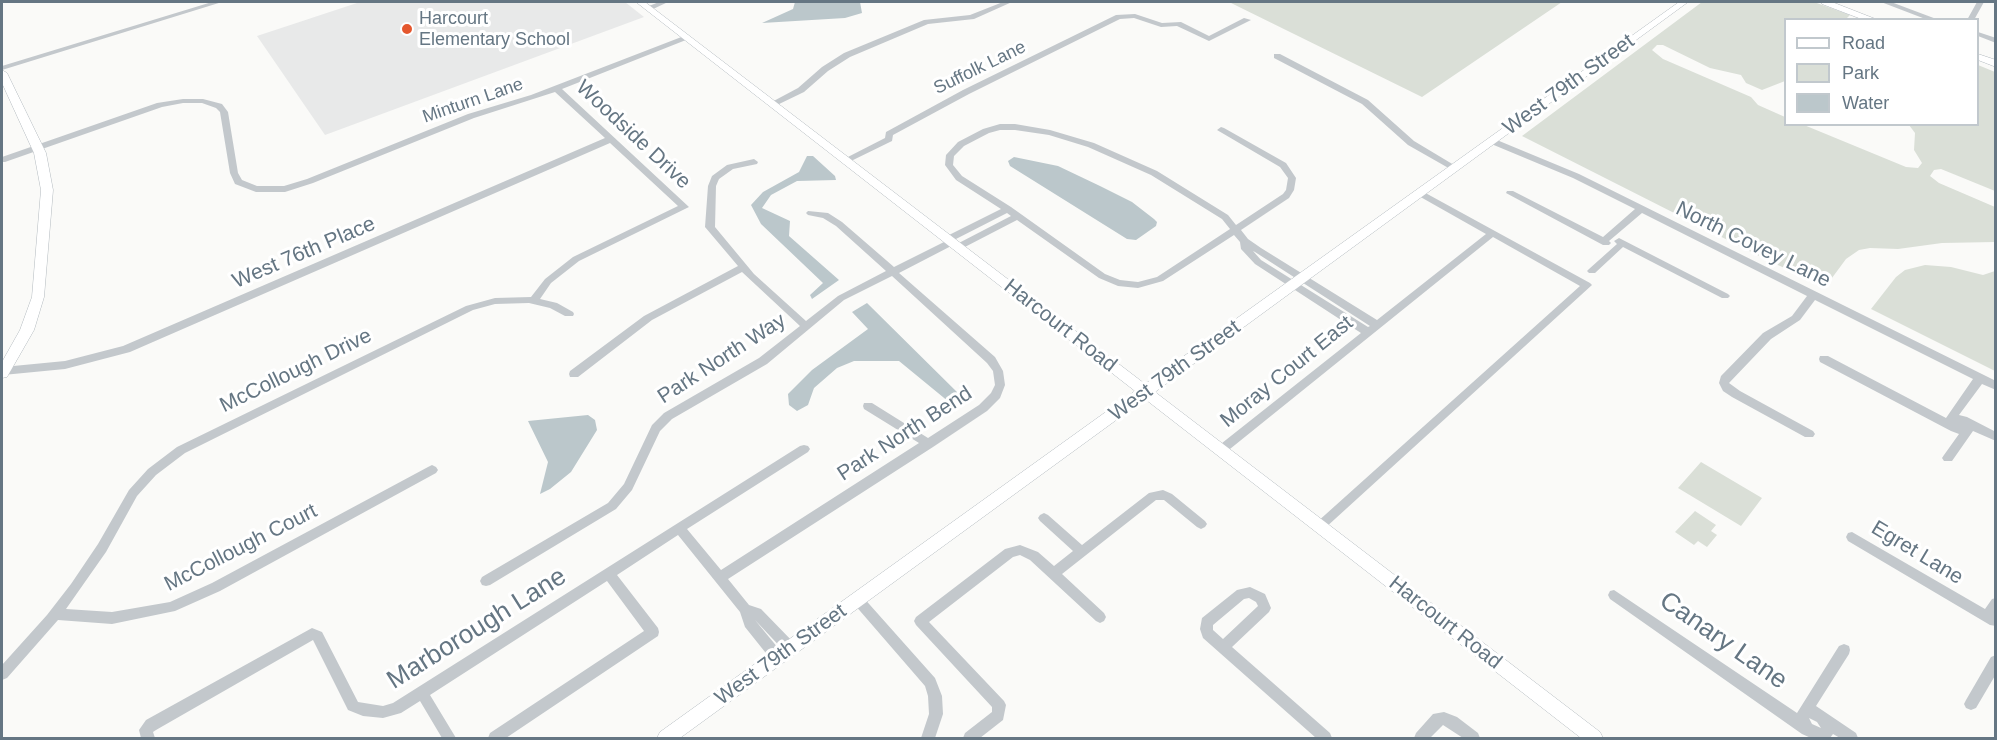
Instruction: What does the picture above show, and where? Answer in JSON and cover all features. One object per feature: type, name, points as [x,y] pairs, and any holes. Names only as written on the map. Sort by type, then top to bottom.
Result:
[{"type":"street","points":[[2,68],[198,4],[218,2]]},
{"type":"street","points":[[644,5],[664,2]]},
{"type":"street","points":[[990,2],[1007,2]]},
{"type":"street","points":[[772,104],[801,90],[825,69],[847,55],[927,22],[971,17],[1007,2]]},
{"type":"street","name":"West 79th Street","points":[[666,738],[1684,2]]},
{"type":"street","points":[[1825,2],[1869,18]]},
{"type":"street","points":[[1885,2],[1930,18]]},
{"type":"street","points":[[1971,18],[1980,2]]},
{"type":"street","name":"Harcourt Road","points":[[644,5],[1594,738]]},
{"type":"street","name":"Suffolk Lane","points":[[843,158],[889,139],[889,134],[966,92],[1117,18],[1135,16],[1159,25],[1178,24],[1209,39],[1247,20]]},
{"type":"street","points":[[1979,35],[1995,41]]},
{"type":"street","name":"Minturn Lane","points":[[37,148],[165,104],[199,100],[220,107],[224,114],[235,178],[246,186],[268,190],[302,184],[477,113],[557,89],[687,38]]},
{"type":"street","points":[[1277,56],[1365,102],[1411,143],[1455,168]]},
{"type":"street","points":[[1979,58],[1995,64]]},
{"type":"street","points":[[2,73],[43,163],[47,190],[39,286],[31,320],[2,372]]},
{"type":"street","name":"Woodside Drive","points":[[534,300],[548,281],[576,259],[684,207],[557,89]]},
{"type":"street","points":[[1221,130],[1282,165],[1290,174],[1293,182],[1286,196],[1235,230],[1160,279],[1147,283],[1132,284],[1105,278],[952,172],[949,165],[949,157],[961,144],[986,131],[1006,127],[1076,140],[1154,173],[1220,214],[1235,230],[1245,240],[1244,247],[1250,255],[1298,281],[1372,328]]},
{"type":"street","name":"West 76th Place","points":[[2,372],[65,365],[126,349],[611,139]]},
{"type":"street","name":"North Covey Lane","points":[[1492,141],[1568,173],[1995,386]]},
{"type":"street","points":[[2,160],[37,148]]},
{"type":"street","points":[[754,162],[722,171],[715,178],[712,186],[710,227],[744,267],[806,326]]},
{"type":"street","points":[[1320,526],[1587,285],[1420,193]]},
{"type":"street","points":[[1509,193],[1606,241],[1612,247],[1619,244],[1725,296]]},
{"type":"street","points":[[953,243],[1008,209]]},
{"type":"street","points":[[1606,241],[1641,209]]},
{"type":"street","points":[[811,213],[821,214],[836,221],[891,271]]},
{"type":"street","points":[[953,243],[1018,216]]},
{"type":"street","name":"Moray Court East","points":[[1221,450],[1493,234]]},
{"type":"street","name":"Park North Way","points":[[486,581],[612,506],[625,491],[653,433],[663,420],[750,369],[841,298],[891,271],[953,243]]},
{"type":"street","points":[[1592,271],[1619,244]]},
{"type":"street","points":[[574,374],[648,318],[744,267]]},
{"type":"street","name":"Park North Bend","points":[[719,578],[988,405],[998,390],[999,373],[991,360],[891,271]]},
{"type":"street","points":[[1809,434],[1736,394],[1724,383],[1725,379],[1767,336],[1796,318],[1813,295]]},
{"type":"street","points":[[534,300],[553,305],[569,314]]},
{"type":"street","name":"McCollough Drive","points":[[2,674],[56,614],[93,563],[133,493],[152,472],[181,450],[461,312],[495,302],[534,300]]},
{"type":"street","points":[[1824,359],[1952,422],[1962,431],[1966,426]]},
{"type":"street","points":[[1952,422],[1980,378]]},
{"type":"street","points":[[868,406],[929,444]]},
{"type":"street","points":[[1966,426],[1995,437]]},
{"type":"street","points":[[1948,458],[1966,426]]},
{"type":"street","name":"Marborough Lane","points":[[147,738],[147,730],[151,725],[312,634],[317,636],[356,708],[386,712],[396,709],[804,449]]},
{"type":"street","name":"McCollough Court","points":[[56,614],[112,618],[171,607],[216,587],[432,470]]},
{"type":"street","points":[[1053,573],[1155,496],[1168,497],[1201,524]]},
{"type":"street","points":[[1044,518],[1082,552]]},
{"type":"street","points":[[680,530],[745,609],[750,623],[784,653]]},
{"type":"street","name":"Egret Lane","points":[[1852,537],[1994,613]]},
{"type":"street","points":[[970,738],[998,715],[999,705],[920,621],[1014,551],[1031,554],[1100,617]]},
{"type":"street","points":[[495,738],[654,633],[610,574]]},
{"type":"street","points":[[1223,647],[1262,613],[1264,603],[1257,595],[1250,592],[1240,594],[1207,622],[1208,634],[1325,738]]},
{"type":"street","name":"Canary Lane","points":[[1614,595],[1803,720],[1814,734],[1824,731],[1851,738]]},
{"type":"street","points":[[858,600],[930,682],[935,696],[936,714],[928,738]]},
{"type":"street","points":[[1803,720],[1844,650]]},
{"type":"street","points":[[1971,704],[1995,661]]},
{"type":"street","points":[[422,693],[446,737]]},
{"type":"street","points":[[1422,738],[1438,719],[1444,718],[1473,738]]},
{"type":"shaded area","points":[[360,2],[625,2],[644,17],[325,135],[257,36]]},
{"type":"green space","points":[[1229,2],[1562,2],[1422,97]]},
{"type":"green space","points":[[1702,2],[1814,2],[1850,15],[1847,18],[1784,18],[1784,81],[1762,90],[1746,83],[1741,75],[1710,68],[1663,45],[1657,45],[1652,50],[1663,59],[1751,97],[1758,105],[1784,117],[1784,126],[1806,126],[1906,167],[1918,168],[1922,163],[1914,150],[1915,133],[1910,126],[1979,126],[1979,65],[1995,72],[1995,191],[1941,169],[1934,170],[1930,176],[1939,183],[1995,207],[1995,242],[1942,243],[1898,249],[1859,250],[1846,259],[1829,282],[1821,284],[1771,262],[1522,136]]},
{"type":"green space","points":[[1925,265],[1951,267],[1983,275],[1995,271],[1995,371],[1871,309],[1896,277],[1905,270]]},
{"type":"green space","points":[[1701,462],[1762,498],[1741,526],[1678,488]]},
{"type":"green space","points":[[1695,511],[1716,525],[1711,531],[1717,535],[1707,547],[1698,541],[1694,545],[1675,532]]},
{"type":"water","points":[[795,2],[860,2],[862,13],[845,18],[762,23],[793,9]]},
{"type":"water","points":[[807,156],[813,156],[835,176],[836,180],[797,181],[771,195],[762,208],[790,221],[789,236],[839,280],[812,299],[810,295],[823,283],[761,224],[751,205],[763,192],[799,172]]},
{"type":"water","points":[[1014,157],[1058,166],[1100,186],[1132,202],[1157,222],[1156,226],[1136,240],[1127,239],[1010,166],[1008,161]]},
{"type":"water","points":[[867,303],[960,395],[949,402],[899,361],[854,361],[837,368],[814,388],[808,405],[797,411],[789,405],[788,394],[812,370],[868,329],[852,312]]},
{"type":"water","points":[[588,415],[595,420],[597,430],[571,472],[540,494],[548,462],[528,421]]},
{"type":"place","name":"Harcourt Elementary School","points":[[407,29]]}]
